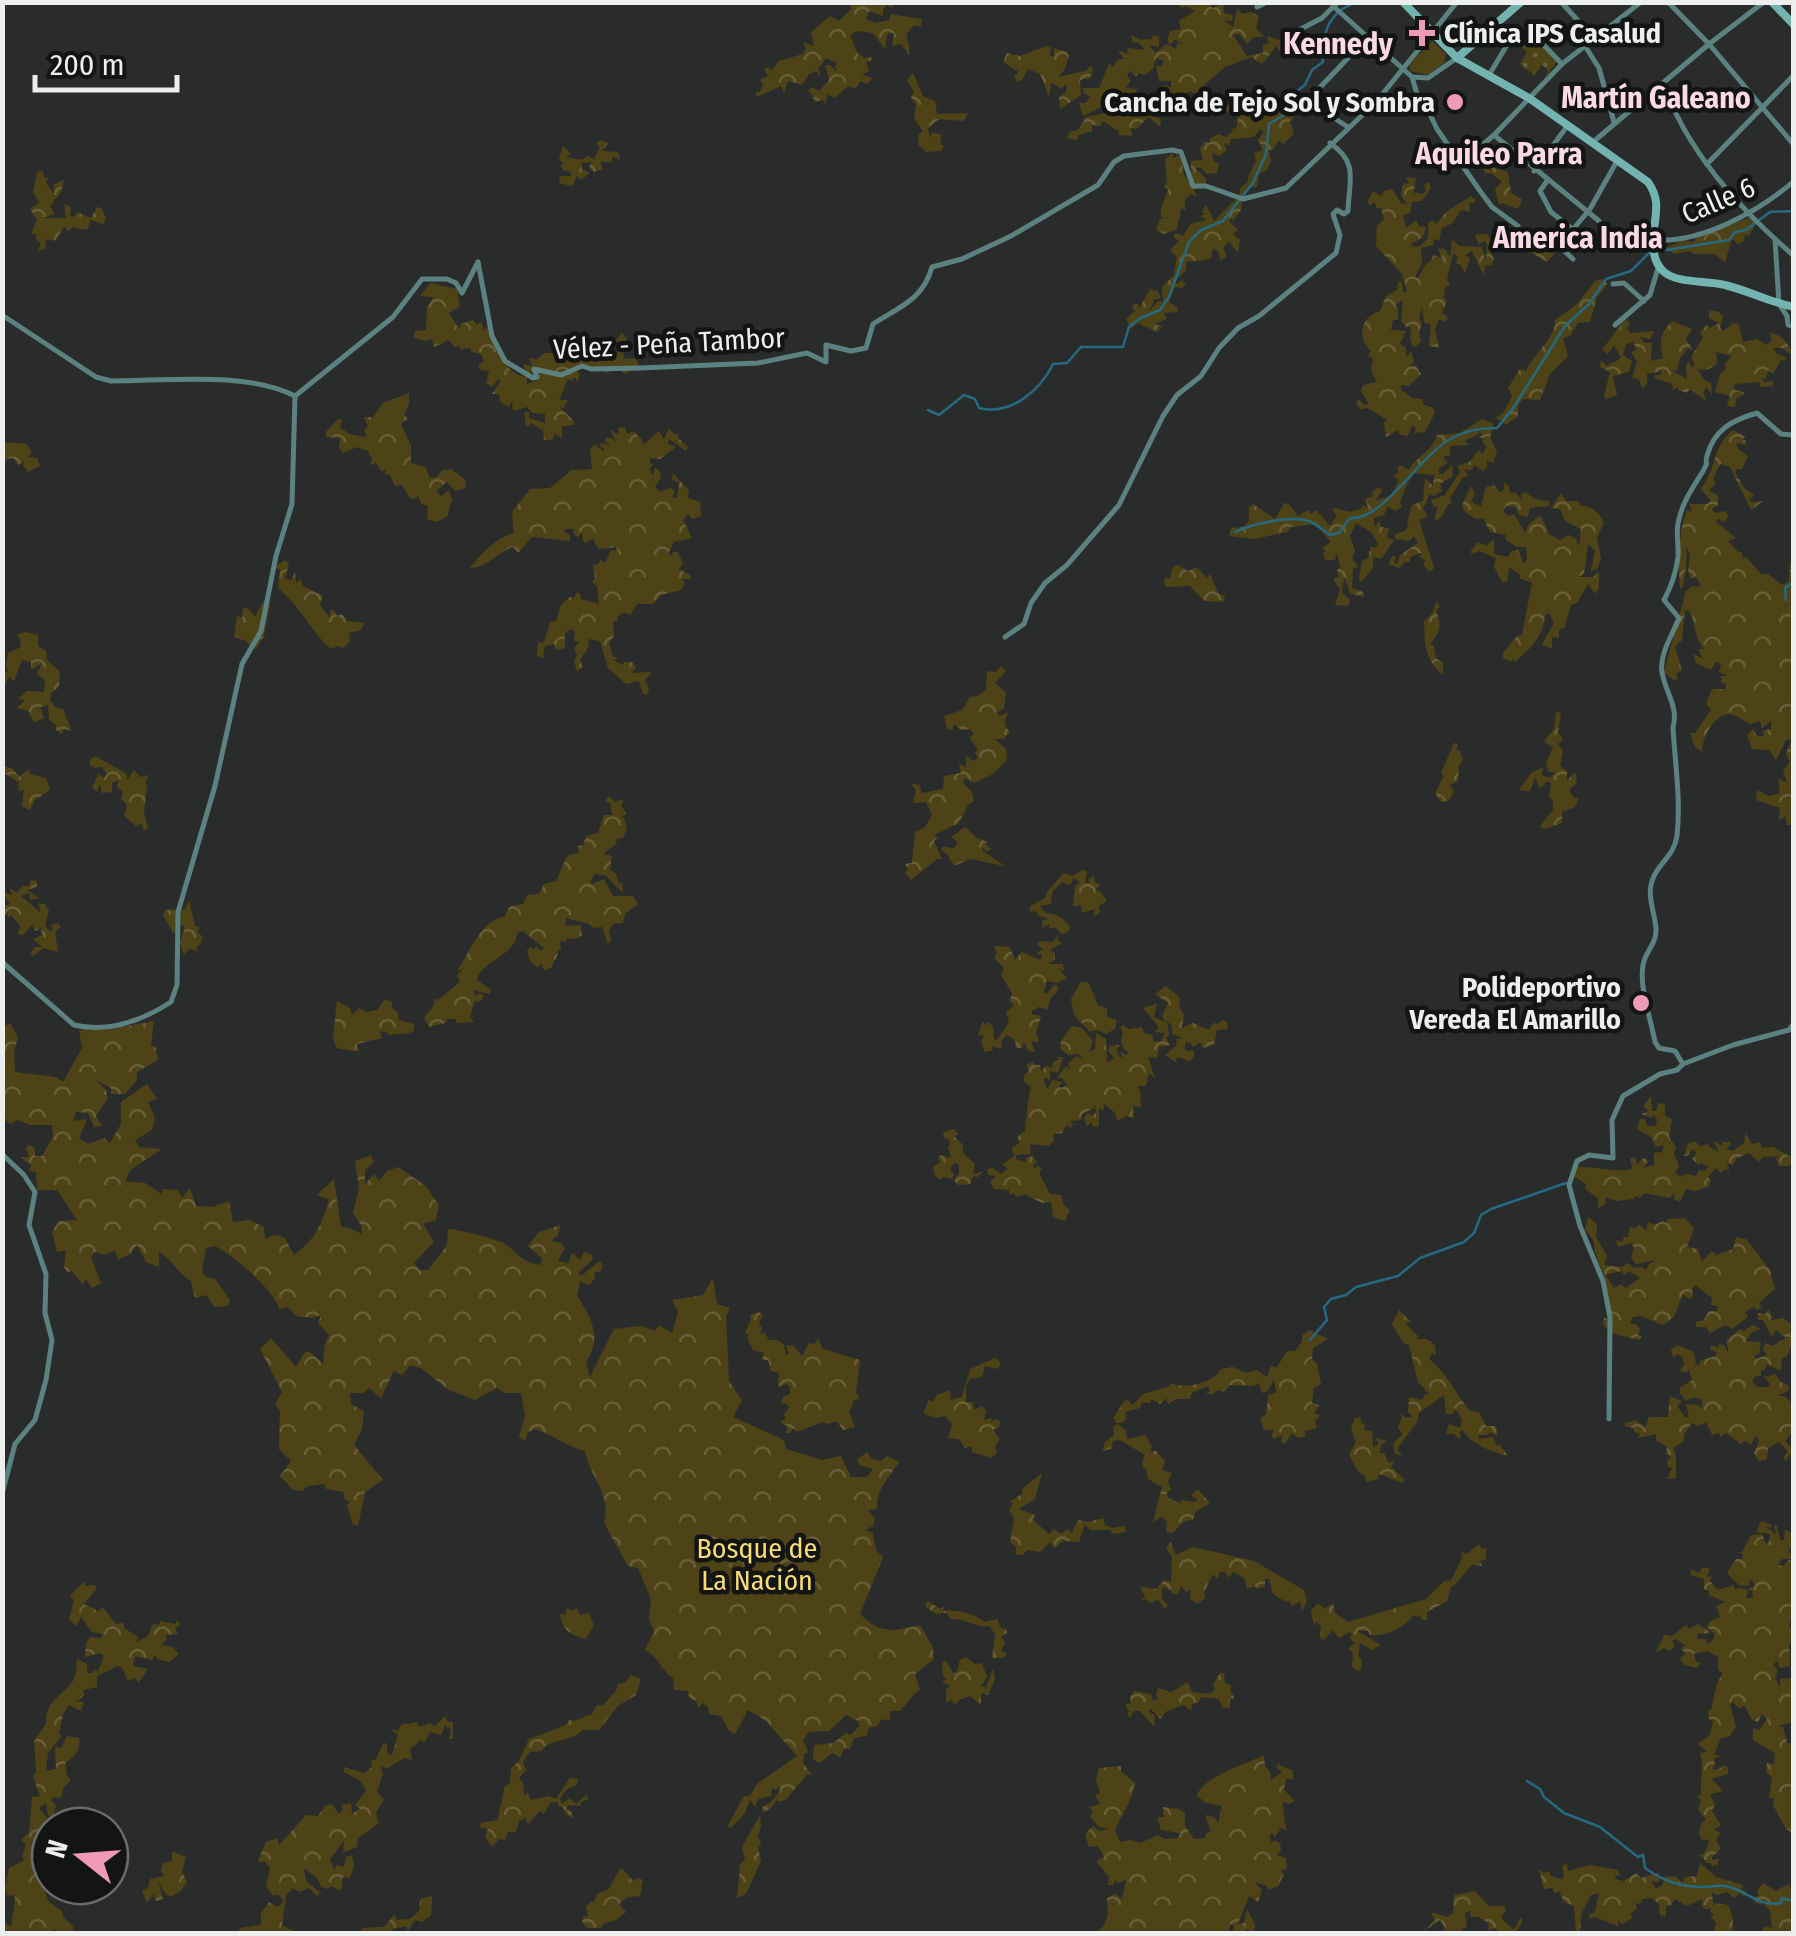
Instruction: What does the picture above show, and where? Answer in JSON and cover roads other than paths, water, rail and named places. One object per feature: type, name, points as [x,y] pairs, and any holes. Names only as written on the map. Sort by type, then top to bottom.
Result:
[{"type":"main road","points":[[1402,2],[1457,58],[1529,98],[1644,178],[1656,193],[1658,205],[1653,242],[1656,261],[1674,277],[1727,285],[1794,307]]},
{"type":"main road","points":[[1457,58],[1520,2]]},
{"type":"main road","points":[[1772,2],[1794,24]]},
{"type":"street","points":[[1257,7],[1267,2]]},
{"type":"street","points":[[1005,637],[1024,624],[1045,584],[1067,565],[1119,505],[1163,416],[1178,395],[1201,376],[1238,328],[1259,316],[1336,253],[1340,235],[1334,214],[1337,210],[1344,214],[1348,211],[1352,172],[1346,155],[1330,143],[1376,102],[1457,2]]},
{"type":"street","points":[[1561,2],[1594,37]]},
{"type":"street","points":[[1462,162],[1494,135],[1562,64],[1641,2]]},
{"type":"street","points":[[1668,2],[1794,145]]},
{"type":"street","points":[[1592,142],[1764,2]]},
{"type":"street","points":[[1295,32],[1336,8],[1412,77],[1420,104],[1428,110],[1436,130],[1492,207],[1518,226]]},
{"type":"street","points":[[1489,75],[1507,45],[1490,28]]},
{"type":"street","points":[[1348,128],[1304,99],[1368,37]]},
{"type":"street","points":[[1536,37],[1562,64]]},
{"type":"street","points":[[1585,46],[1599,68],[1614,123]]},
{"type":"street","points":[[1412,77],[1428,78],[1457,58]]},
{"type":"street","points":[[1707,164],[1794,75]]},
{"type":"street","points":[[1661,84],[1707,164],[1794,256]]},
{"type":"street","points":[[1534,171],[1568,125]]},
{"type":"street","points":[[1494,135],[1599,220]]},
{"type":"street","name":"Vélez - Peña Tambor","points":[[295,396],[393,317],[422,279],[456,282],[462,293],[478,262],[492,336],[505,362],[533,378],[537,377],[534,369],[561,375],[582,366],[591,369],[758,363],[807,354],[823,363],[828,359],[826,346],[851,351],[866,348],[873,324],[908,305],[928,280],[932,266],[962,259],[1011,236],[1098,184],[1114,162],[1124,156],[1181,152],[1192,186],[1206,186],[1243,199],[1286,188],[1330,143]]},
{"type":"street","points":[[1572,259],[1559,246],[1587,212],[1617,160]]},
{"type":"street","points":[[1547,181],[1540,191],[1550,212],[1586,240]]},
{"type":"street","name":"Calle 6","points":[[1653,242],[1680,239],[1753,215],[1794,182]]},
{"type":"street","points":[[1775,239],[1778,304],[1788,316],[1788,324],[1794,327]]},
{"type":"street","points":[[1614,325],[1644,301],[1654,286],[1656,261]]},
{"type":"street","points":[[1613,284],[1624,283],[1644,301]]},
{"type":"street","points":[[2,316],[111,382],[222,381],[278,387],[295,396],[292,504],[276,556],[262,631],[242,664],[214,786],[178,912],[177,985],[170,1002],[136,1020],[74,1025],[2,962]]},
{"type":"street","points":[[1683,1064],[1674,1051],[1659,1048],[1655,1042],[1642,972],[1657,930],[1650,905],[1653,876],[1671,856],[1680,798],[1672,727],[1676,716],[1661,670],[1679,618],[1664,600],[1673,588],[1679,517],[1707,464],[1715,438],[1734,419],[1756,413],[1781,434],[1794,436]]},
{"type":"street","points":[[1609,1420],[1610,1317],[1603,1281],[1580,1226],[1569,1183],[1578,1161],[1589,1156],[1613,1158],[1612,1120],[1623,1096],[1683,1064],[1732,1045],[1790,1030],[1794,1024]]},
{"type":"street","points":[[2,1154],[24,1175],[34,1192],[30,1226],[46,1274],[44,1313],[52,1340],[35,1420],[15,1444],[2,1494]]},
{"type":"waterway","points":[[928,410],[939,415],[964,395],[975,399],[979,408],[991,410],[1013,405],[1032,392],[1053,364],[1067,363],[1081,347],[1123,347],[1129,327],[1160,310],[1169,297],[1189,242],[1201,230],[1223,221],[1253,183],[1266,154],[1269,124],[1295,108],[1297,91],[1323,62],[1330,22],[1354,2]]},
{"type":"waterway","points":[[1235,532],[1292,519],[1309,521],[1330,535],[1339,533],[1350,518],[1362,516],[1388,499],[1452,438],[1474,430],[1497,428],[1565,326],[1589,304],[1606,279],[1631,271],[1649,253],[1729,240],[1735,232],[1746,230],[1770,212],[1794,211]]},
{"type":"waterway","points":[[1786,600],[1785,588],[1792,583],[1794,566]]},
{"type":"waterway","points":[[1310,1340],[1327,1320],[1324,1307],[1331,1299],[1356,1287],[1398,1276],[1420,1258],[1464,1242],[1474,1233],[1481,1215],[1491,1209],[1566,1183]]},
{"type":"waterway","points":[[1527,1781],[1564,1813],[1600,1827],[1638,1857],[1643,1855],[1645,1868],[1666,1880],[1688,1886],[1726,1886],[1766,1903],[1781,1903],[1782,1898],[1794,1901]]},
{"type":"place","name":"Clínica IPS Casalud","points":[[1422,33]]},
{"type":"place","name":"Cancha de Tejo Sol y Sombra","points":[[1455,102]]},
{"type":"place","name":"Polideportivo Vereda El Amarillo","points":[[1641,1003]]},
{"type":"district","name":"Kennedy","points":[[1338,44]]},
{"type":"district","name":"Martín Galeano","points":[[1656,98]]},
{"type":"district","name":"Aquileo Parra","points":[[1499,154]]},
{"type":"district","name":"America India","points":[[1578,238]]},
{"type":"park label","name":"Bosque de La Nación","points":[[757,1564]]}]
